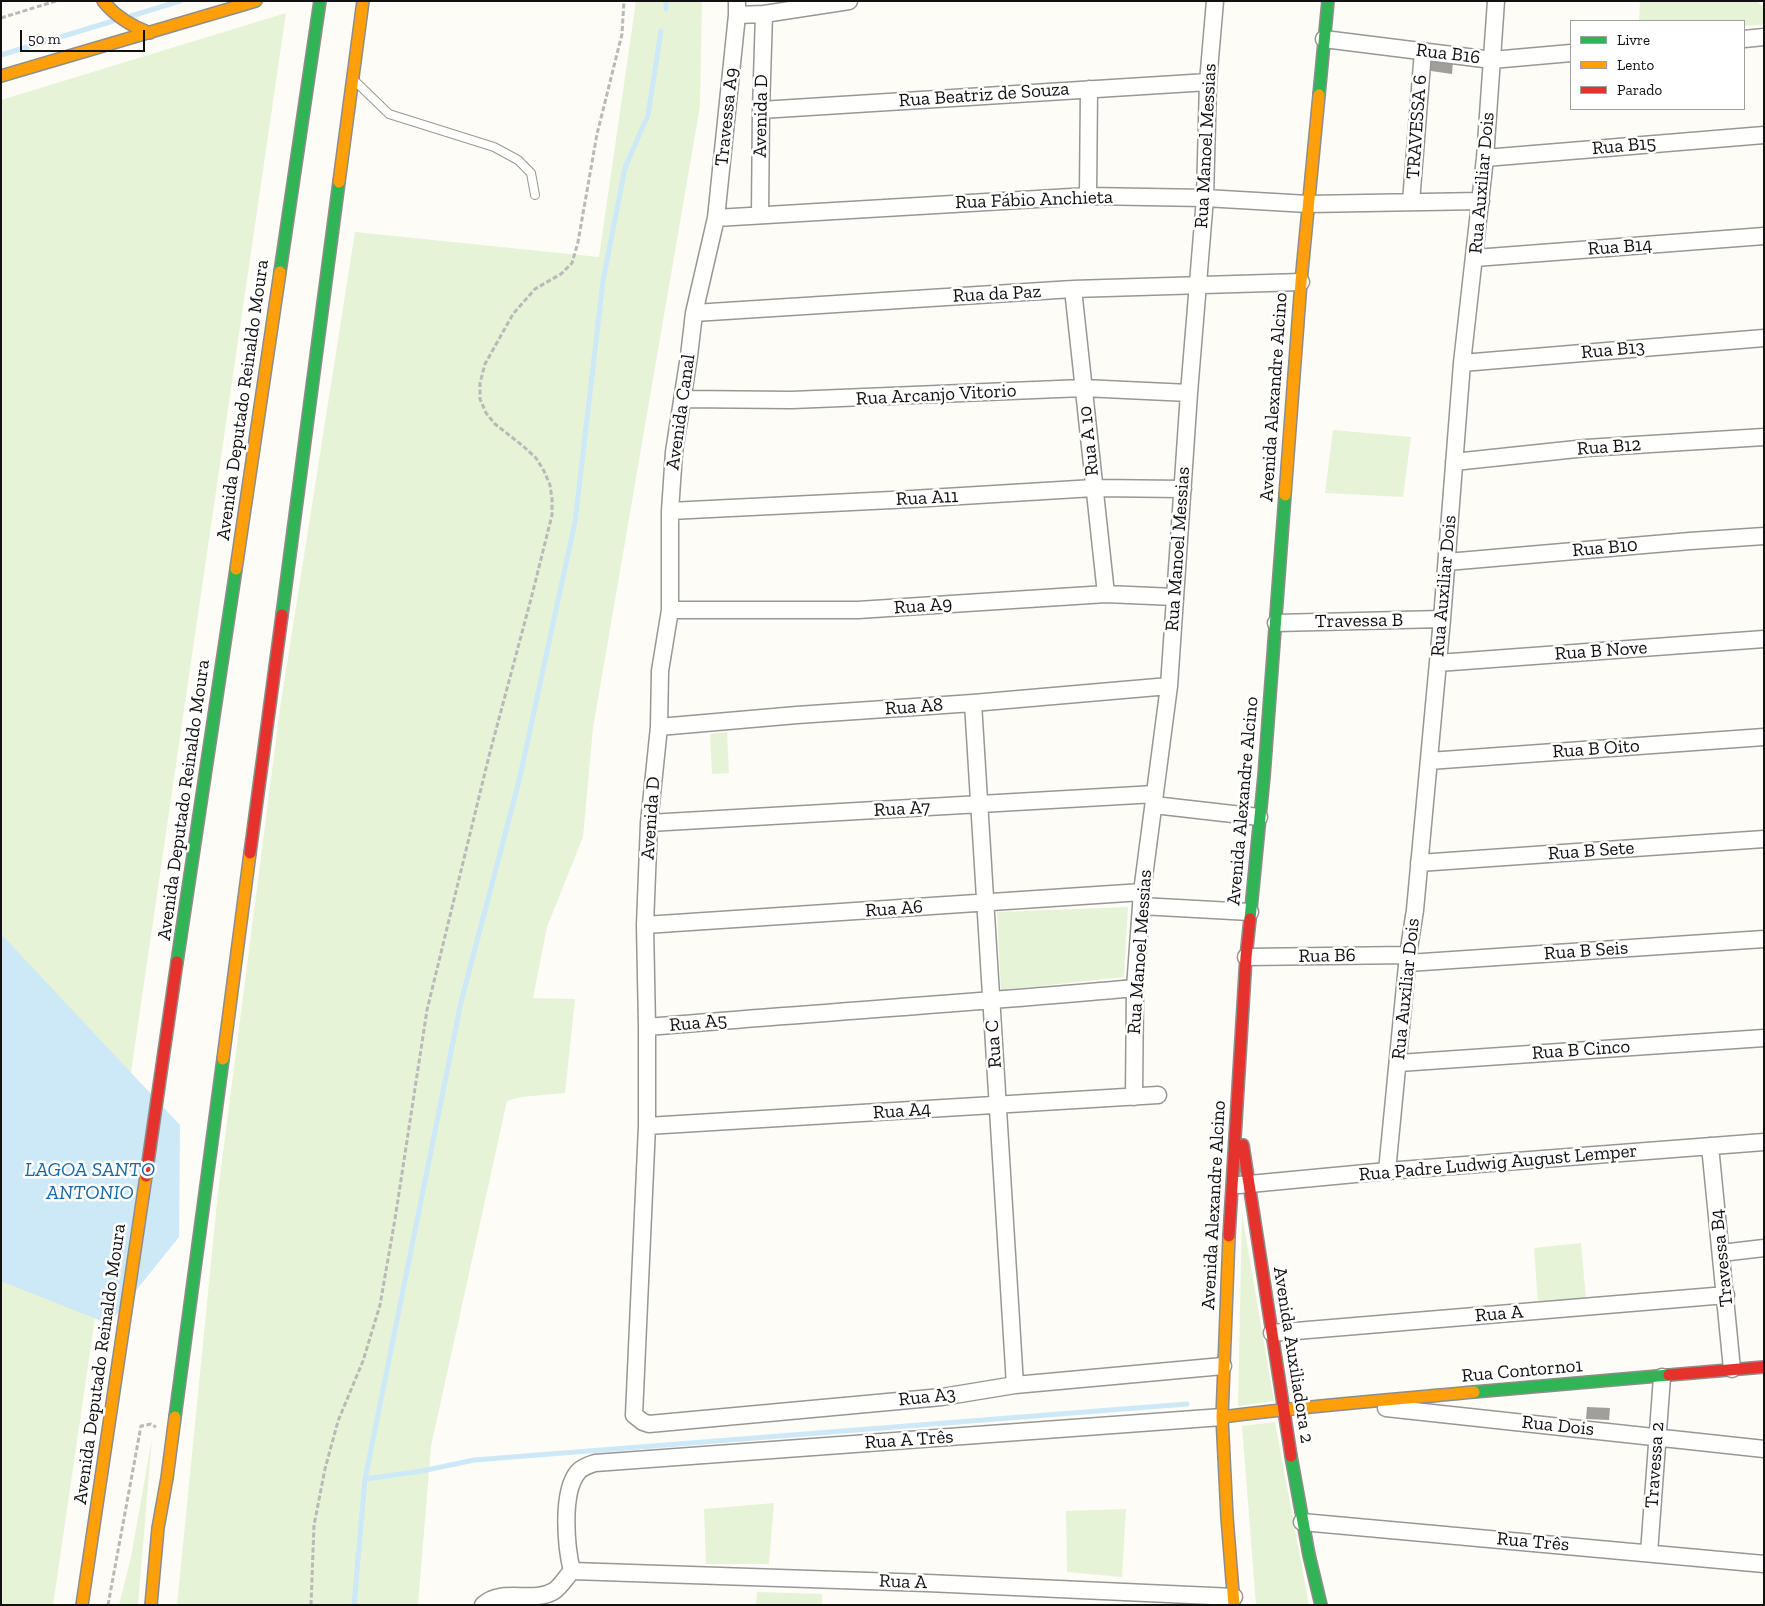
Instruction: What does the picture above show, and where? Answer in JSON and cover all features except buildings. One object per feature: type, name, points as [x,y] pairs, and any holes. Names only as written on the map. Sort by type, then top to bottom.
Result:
[{"type":"street","points":[[103,1],[115,15],[130,25],[150,32]]},
{"type":"street","points":[[1,76],[256,1]]},
{"type":"street","name":"Avenida Deputado Reinaldo Moura","points":[[82,1605],[320,1]]},
{"type":"street","points":[[151,1605],[158,1528],[168,1478],[363,1]]},
{"type":"street","points":[[737,8],[764,14],[850,1]]},
{"type":"street","name":"Rua Manoel Messias","points":[[1134,1097],[1135,988],[1141,899],[1169,686],[1189,393],[1205,198],[1208,82],[1215,1]]},
{"type":"street","name":"Avenida Alexandre Alcino","points":[[1234,1601],[1222,1417],[1232,1185],[1246,957],[1276,622],[1301,282],[1328,1]]},
{"type":"street","name":"Rua Auxiliar Dois","points":[[1387,1171],[1429,761],[1462,363],[1482,200],[1496,1]]},
{"type":"street","name":"Travessa A9","points":[[716,218],[737,8]]},
{"type":"street","name":"Avenida D","points":[[760,215],[764,14]]},
{"type":"street","points":[[1745,39],[1764,37]]},
{"type":"street","name":"Rua B16","points":[[1324,40],[1492,60],[1570,53]]},
{"type":"street","name":"TRAVESSA 6","points":[[1412,202],[1422,51]]},
{"type":"street","name":"Rua Beatriz de Souza","points":[[761,110],[1208,82]]},
{"type":"street","points":[[1088,196],[1089,89]]},
{"type":"street","name":"Rua B15","points":[[1485,158],[1764,135]]},
{"type":"street","name":"Rua Fábio Anchieta","points":[[760,215],[1088,196],[1205,198],[1308,204],[1482,200]]},
{"type":"street","points":[[716,218],[760,215]]},
{"type":"street","name":"Avenida Canal","points":[[670,610],[670,511],[674,452],[694,313],[716,218]]},
{"type":"street","name":"Rua B14","points":[[1475,258],[1764,236]]},
{"type":"street","name":"Rua da Paz","points":[[694,313],[1073,289],[1301,282]]},
{"type":"street","name":"Rua A 10","points":[[1073,289],[1106,594]]},
{"type":"street","name":"Rua B13","points":[[1462,363],[1764,338]]},
{"type":"street","name":"Rua Arcanjo Vitorio","points":[[683,399],[810,400],[1083,388],[1189,393]]},
{"type":"street","name":"Rua B12","points":[[1454,462],[1586,448],[1764,437]]},
{"type":"street","name":"Rua A11","points":[[670,511],[912,500],[1094,488],[1183,489]]},
{"type":"street","name":"Rua B10","points":[[1447,562],[1764,536]]},
{"type":"street","name":"Rua A9","points":[[670,610],[858,610],[1106,594],[1175,597]]},
{"type":"street","name":"Avenida D","points":[[647,1027],[645,925],[649,823],[659,727],[660,672],[670,610]]},
{"type":"street","name":"Travessa B","points":[[1276,622],[1442,619]]},
{"type":"street","name":"Rua B Nove","points":[[1438,663],[1764,638]]},
{"type":"street","name":"Rua A8","points":[[659,727],[797,715],[973,704],[1169,686]]},
{"type":"street","name":"Rua C","points":[[973,704],[1016,1385]]},
{"type":"street","name":"Rua B Oito","points":[[1429,761],[1764,737]]},
{"type":"street","name":"Rua A7","points":[[649,823],[980,804],[1155,800],[1259,817]]},
{"type":"street","name":"Rua B Sete","points":[[1419,863],[1764,839]]},
{"type":"street","name":"Rua A6","points":[[645,925],[986,903],[1141,899],[1250,912]]},
{"type":"street","name":"Rua B Seis","points":[[1408,959],[1764,939]]},
{"type":"street","name":"Rua B6","points":[[1246,957],[1408,959]]},
{"type":"street","name":"Rua A5","points":[[634,1415],[646,1126],[647,1027],[992,1001],[1135,988]]},
{"type":"street","name":"Rua B Cinco","points":[[1399,1063],[1764,1038]]},
{"type":"street","name":"Rua A4","points":[[646,1126],[1158,1095]]},
{"type":"street","name":"Avenida Auxiliadora 2","points":[[1237,1109],[1250,1185],[1282,1409],[1302,1522],[1321,1605]]},
{"type":"street","name":"Rua Padre Ludwig August Lemper","points":[[1232,1185],[1764,1142]]},
{"type":"street","name":"Travessa B4","points":[[1710,1146],[1732,1369]]},
{"type":"street","points":[[1721,1252],[1764,1248]]},
{"type":"street","name":"Rua A","points":[[1272,1332],[1726,1295]]},
{"type":"street","name":"Rua A3","points":[[634,1415],[642,1422],[649,1424],[942,1397],[1016,1385],[1223,1366]]},
{"type":"street","name":"Rua Contorno1","points":[[1222,1417],[1282,1409],[1764,1367]]},
{"type":"street","name":"Travessa 2","points":[[1649,1553],[1662,1377]]},
{"type":"street","name":"Rua Dois","points":[[1353,1404],[1764,1449]]},
{"type":"street","name":"Rua A Três","points":[[572,1571],[567,1550],[566,1532],[570,1490],[576,1474],[595,1462],[1222,1417]]},
{"type":"street","name":"Rua Três","points":[[1302,1522],[1764,1564]]},
{"type":"street","points":[[483,1605],[499,1597],[546,1594],[557,1589],[572,1571]]},
{"type":"street","name":"Rua A","points":[[572,1571],[937,1583],[1234,1601]]},
{"type":"lane","points":[[352,77],[389,114],[494,147],[518,160],[531,173],[535,195]]},
{"type":"path","points":[[1,18],[56,1]]},
{"type":"path","points":[[311,1605],[314,1524],[325,1469],[338,1422],[363,1361],[380,1305],[427,1010],[489,756],[552,515],[550,485],[544,471],[536,458],[495,424],[486,413],[480,399],[480,383],[485,364],[513,314],[535,289],[549,279],[561,274],[572,263],[578,242],[597,134],[622,34],[624,1]]},
{"type":"path","points":[[108,1605],[142,1426],[151,1424],[161,1432]]},
{"type":"green space","points":[[636,1],[702,1],[700,106],[593,728],[583,837],[547,927],[533,998],[575,999],[565,1093],[521,1097],[507,1101],[431,1446],[418,1605],[177,1605],[218,1192],[280,708],[355,232],[599,257]]},
{"type":"green space","points":[[1640,1],[1756,1],[1764,7],[1764,25],[1745,26],[1745,20],[1639,20]]},
{"type":"green space","points":[[286,13],[53,1605],[1,1605],[1,100]]},
{"type":"green space","points":[[1333,430],[1411,437],[1403,497],[1325,493]]},
{"type":"green space","points":[[727,732],[729,773],[712,774],[710,734]]},
{"type":"green space","points":[[1128,907],[1124,977],[1001,990],[997,912]]},
{"type":"green space","points":[[1242,1214],[1274,1401],[1238,1406]]},
{"type":"green space","points":[[1581,1243],[1586,1299],[1538,1304],[1534,1248]]},
{"type":"green space","points":[[1275,1422],[1309,1605],[1256,1605],[1242,1426]]},
{"type":"green space","points":[[152,1438],[138,1605],[119,1605],[131,1557]]},
{"type":"green space","points":[[774,1503],[769,1564],[706,1564],[704,1509]]},
{"type":"green space","points":[[1126,1509],[1122,1577],[1067,1572],[1066,1511]]},
{"type":"green space","points":[[757,1592],[822,1594],[822,1605],[756,1605]]},
{"type":"water","name":"LAGOA SANTO ANTONIO","points":[[1,934],[180,1125],[179,1237],[109,1324],[1,1281]]},
{"type":"waterway","points":[[131,16],[180,1]]},
{"type":"waterway","points":[[666,1],[666,9]]},
{"type":"waterway","points":[[1,55],[113,21]]},
{"type":"waterway","points":[[354,1605],[365,1479],[461,1002],[519,781],[575,522],[603,281],[625,168],[648,115],[661,31]]},
{"type":"waterway","points":[[365,1479],[422,1471],[474,1460],[1187,1404]]},
{"type":"traffic: fast","points":[[280,272],[320,1]]},
{"type":"traffic: fast","points":[[1319,95],[1328,1]]},
{"type":"traffic: fast","points":[[282,615],[339,182]]},
{"type":"traffic: fast","points":[[1250,919],[1264,776],[1285,495]]},
{"type":"traffic: fast","points":[[177,962],[236,569]]},
{"type":"traffic: fast","points":[[175,1417],[223,1059]]},
{"type":"traffic: fast","points":[[1474,1392],[1669,1375]]},
{"type":"traffic: fast","points":[[1291,1456],[1309,1555],[1321,1605]]},
{"type":"traffic: slow","points":[[103,1],[124,20],[150,33]]},
{"type":"traffic: slow","points":[[1,76],[256,1]]},
{"type":"traffic: slow","points":[[339,182],[363,1]]},
{"type":"traffic: slow","points":[[1285,495],[1301,282],[1319,95]]},
{"type":"traffic: slow","points":[[236,569],[280,272]]},
{"type":"traffic: slow","points":[[223,1059],[250,853]]},
{"type":"traffic: slow","points":[[82,1605],[146,1176]]},
{"type":"traffic: slow","points":[[1229,1236],[1222,1417],[1234,1605]]},
{"type":"traffic: slow","points":[[1222,1417],[1316,1406],[1474,1392]]},
{"type":"traffic: slow","points":[[151,1605],[158,1528],[175,1417]]},
{"type":"traffic: jam","points":[[250,853],[282,615]]},
{"type":"traffic: jam","points":[[1229,1236],[1250,919]]},
{"type":"traffic: jam","points":[[146,1176],[177,962]]},
{"type":"traffic: jam","points":[[1243,1145],[1291,1456]]},
{"type":"traffic: jam","points":[[1669,1375],[1764,1367]]}]
